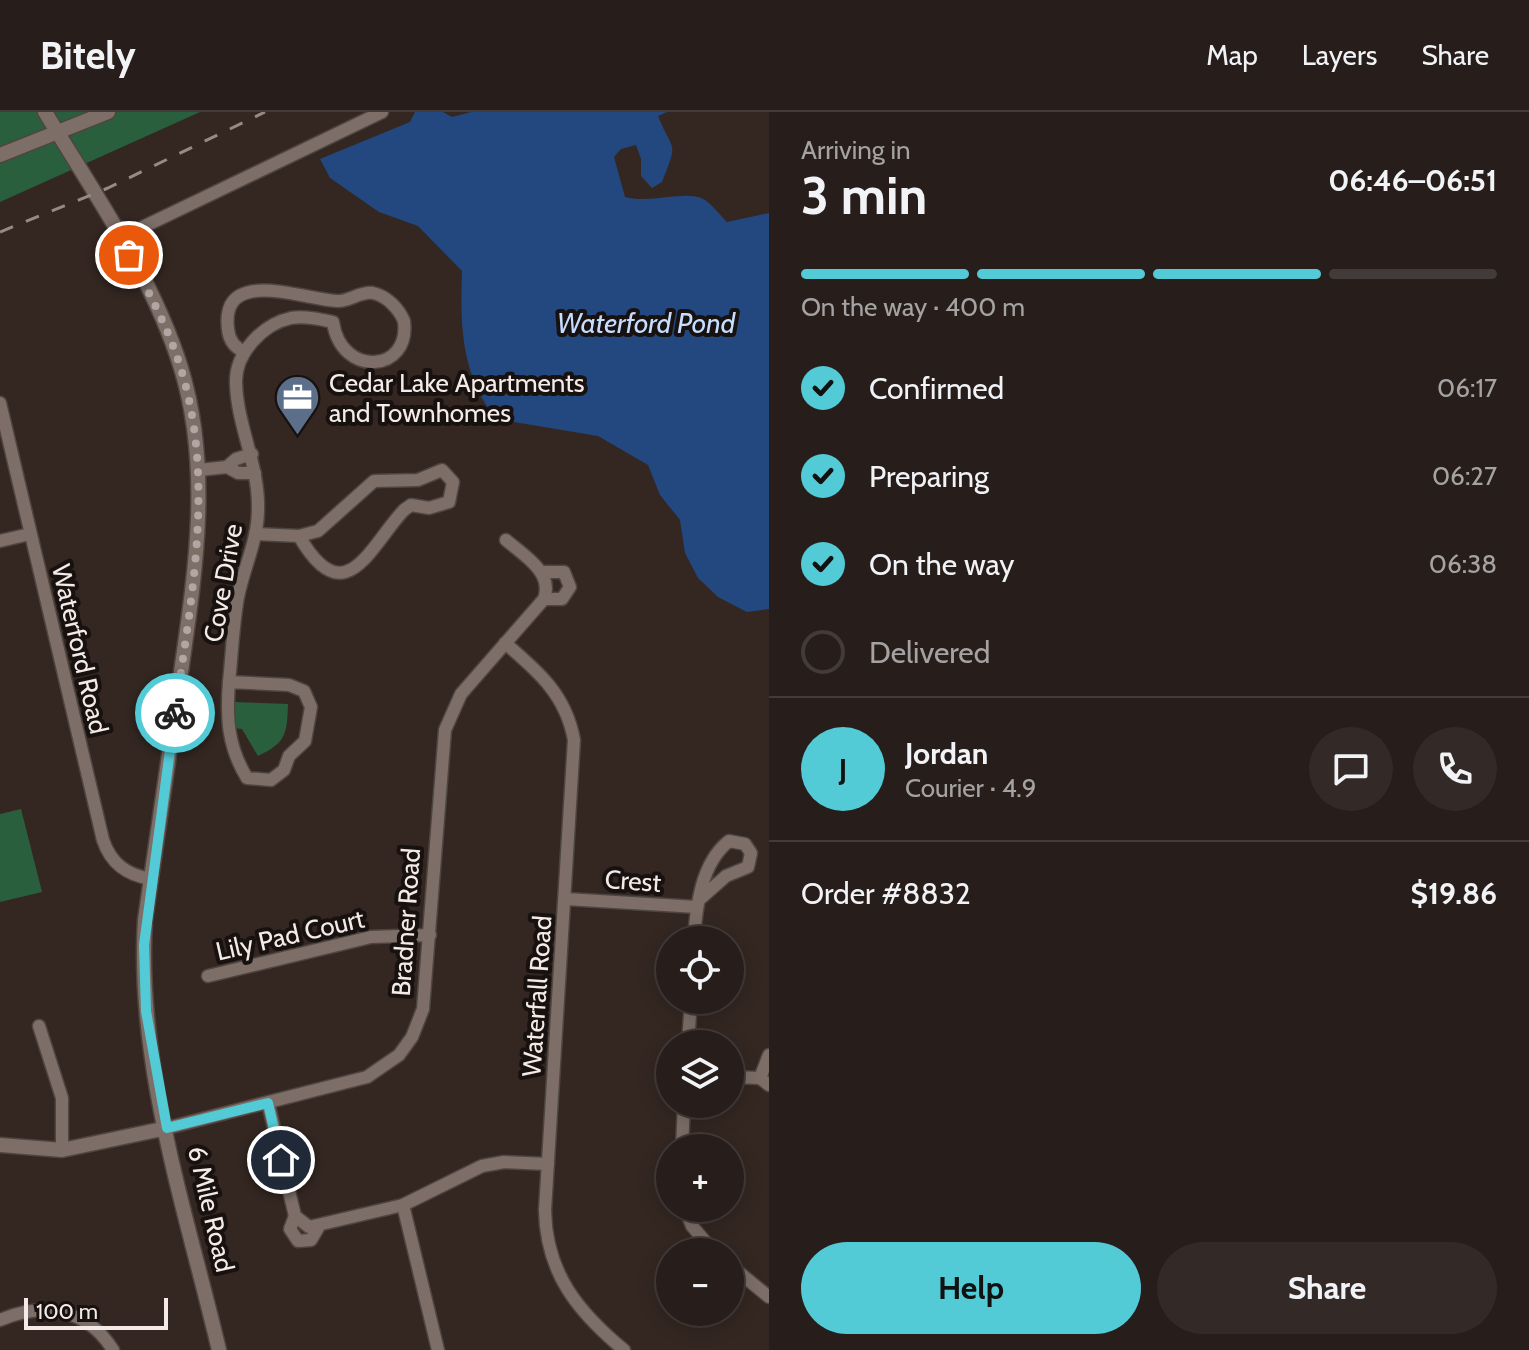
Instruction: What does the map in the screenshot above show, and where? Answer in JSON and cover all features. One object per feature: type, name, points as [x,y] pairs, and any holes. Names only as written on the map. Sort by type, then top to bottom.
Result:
[{"type":"street","name":"6 Mile Road","points":[[45,112],[120,238],[172,340],[189,401],[199,470],[197,548],[144,945],[146,1011],[167,1128],[219,1350]]},
{"type":"street","points":[[0,155],[108,112]]},
{"type":"street","points":[[120,238],[382,112]]},
{"type":"street","points":[[333,322],[309,317],[275,323],[258,335],[245,352],[229,336],[227,316],[234,302],[246,293],[271,290],[339,302],[373,293],[388,300],[404,321],[402,342],[395,354],[364,363],[351,357],[341,347],[333,322],[339,302]]},
{"type":"street","name":"Cove Drive","points":[[229,682],[289,685],[304,691],[311,707],[305,741],[289,756],[284,770],[271,780],[247,778],[238,763],[226,723],[229,682],[238,599],[256,534],[255,473],[236,381],[245,352]]},
{"type":"street","name":"Waterford Road","points":[[0,403],[103,840],[119,866],[131,874],[151,879]]},
{"type":"street","points":[[227,467],[236,459],[252,454]]},
{"type":"street","points":[[199,470],[227,467],[238,473],[255,473]]},
{"type":"street","points":[[256,534],[299,536],[329,525],[374,481],[409,480],[442,470],[450,474],[453,491],[443,506],[411,505],[396,519],[368,560],[355,568],[328,570],[314,563],[299,536]]},
{"type":"street","points":[[409,480],[411,505]]},
{"type":"street","points":[[0,541],[30,534]]},
{"type":"street","name":"Bradner Road","points":[[0,1145],[62,1150],[167,1128],[367,1077],[399,1055],[412,1037],[423,1009],[445,730],[461,694],[505,643],[544,599],[562,599],[570,587],[564,572],[542,572],[506,540]]},
{"type":"street","points":[[542,572],[547,588],[544,599]]},
{"type":"street","name":"Waterfall Road","points":[[505,643],[553,688],[572,727],[574,753],[545,1222],[557,1273],[585,1317],[624,1350]]},
{"type":"street","points":[[696,926],[699,903],[705,876],[722,847],[734,839],[745,844],[751,853],[748,867],[726,876],[699,903]]},
{"type":"street","name":"Crest","points":[[566,899],[699,903]]},
{"type":"street","name":"Lily Pad Court","points":[[208,976],[371,937],[430,935]]},
{"type":"street","points":[[39,1026],[62,1098],[62,1150]]},
{"type":"street","points":[[744,1079],[764,1082],[769,1055]]},
{"type":"street","points":[[268,1103],[295,1216],[305,1226],[318,1228],[403,1205],[482,1166],[548,1164]]},
{"type":"street","points":[[403,1205],[438,1350]]},
{"type":"street","points":[[690,1222],[702,1238]]},
{"type":"street","points":[[744,1276],[769,1297]]},
{"type":"street","points":[[0,1320],[35,1309],[65,1312],[92,1326],[113,1350]]},
{"type":"green space","points":[[0,112],[200,112],[0,202]]},
{"type":"green space","points":[[234,702],[288,704],[287,723],[280,742],[258,756],[242,729],[234,728]]},
{"type":"green space","points":[[21,809],[42,892],[0,902],[0,814]]},
{"type":"water","name":"Waterford Pond","points":[[415,112],[443,112],[452,117],[471,112],[667,112],[658,116],[672,147],[662,182],[652,188],[641,176],[641,159],[636,145],[621,149],[614,157],[625,197],[696,197],[709,203],[727,222],[769,213],[769,609],[747,612],[718,597],[698,578],[685,553],[680,520],[660,495],[648,465],[598,436],[496,419],[484,402],[469,367],[463,330],[462,271],[418,226],[379,212],[330,178],[320,159],[410,122]]},
{"type":"railway","points":[[0,232],[108,188],[265,112]]},
{"type":"way so far","points":[[129,255],[161,316],[182,370],[199,470],[197,548],[175,713]]},
{"type":"place","name":"Cedar Lake Apartments and Townhomes","points":[[298,437]]},
{"type":"route","points":[[175,713],[144,945],[146,1011],[167,1128],[268,1103],[281,1160]]}]
